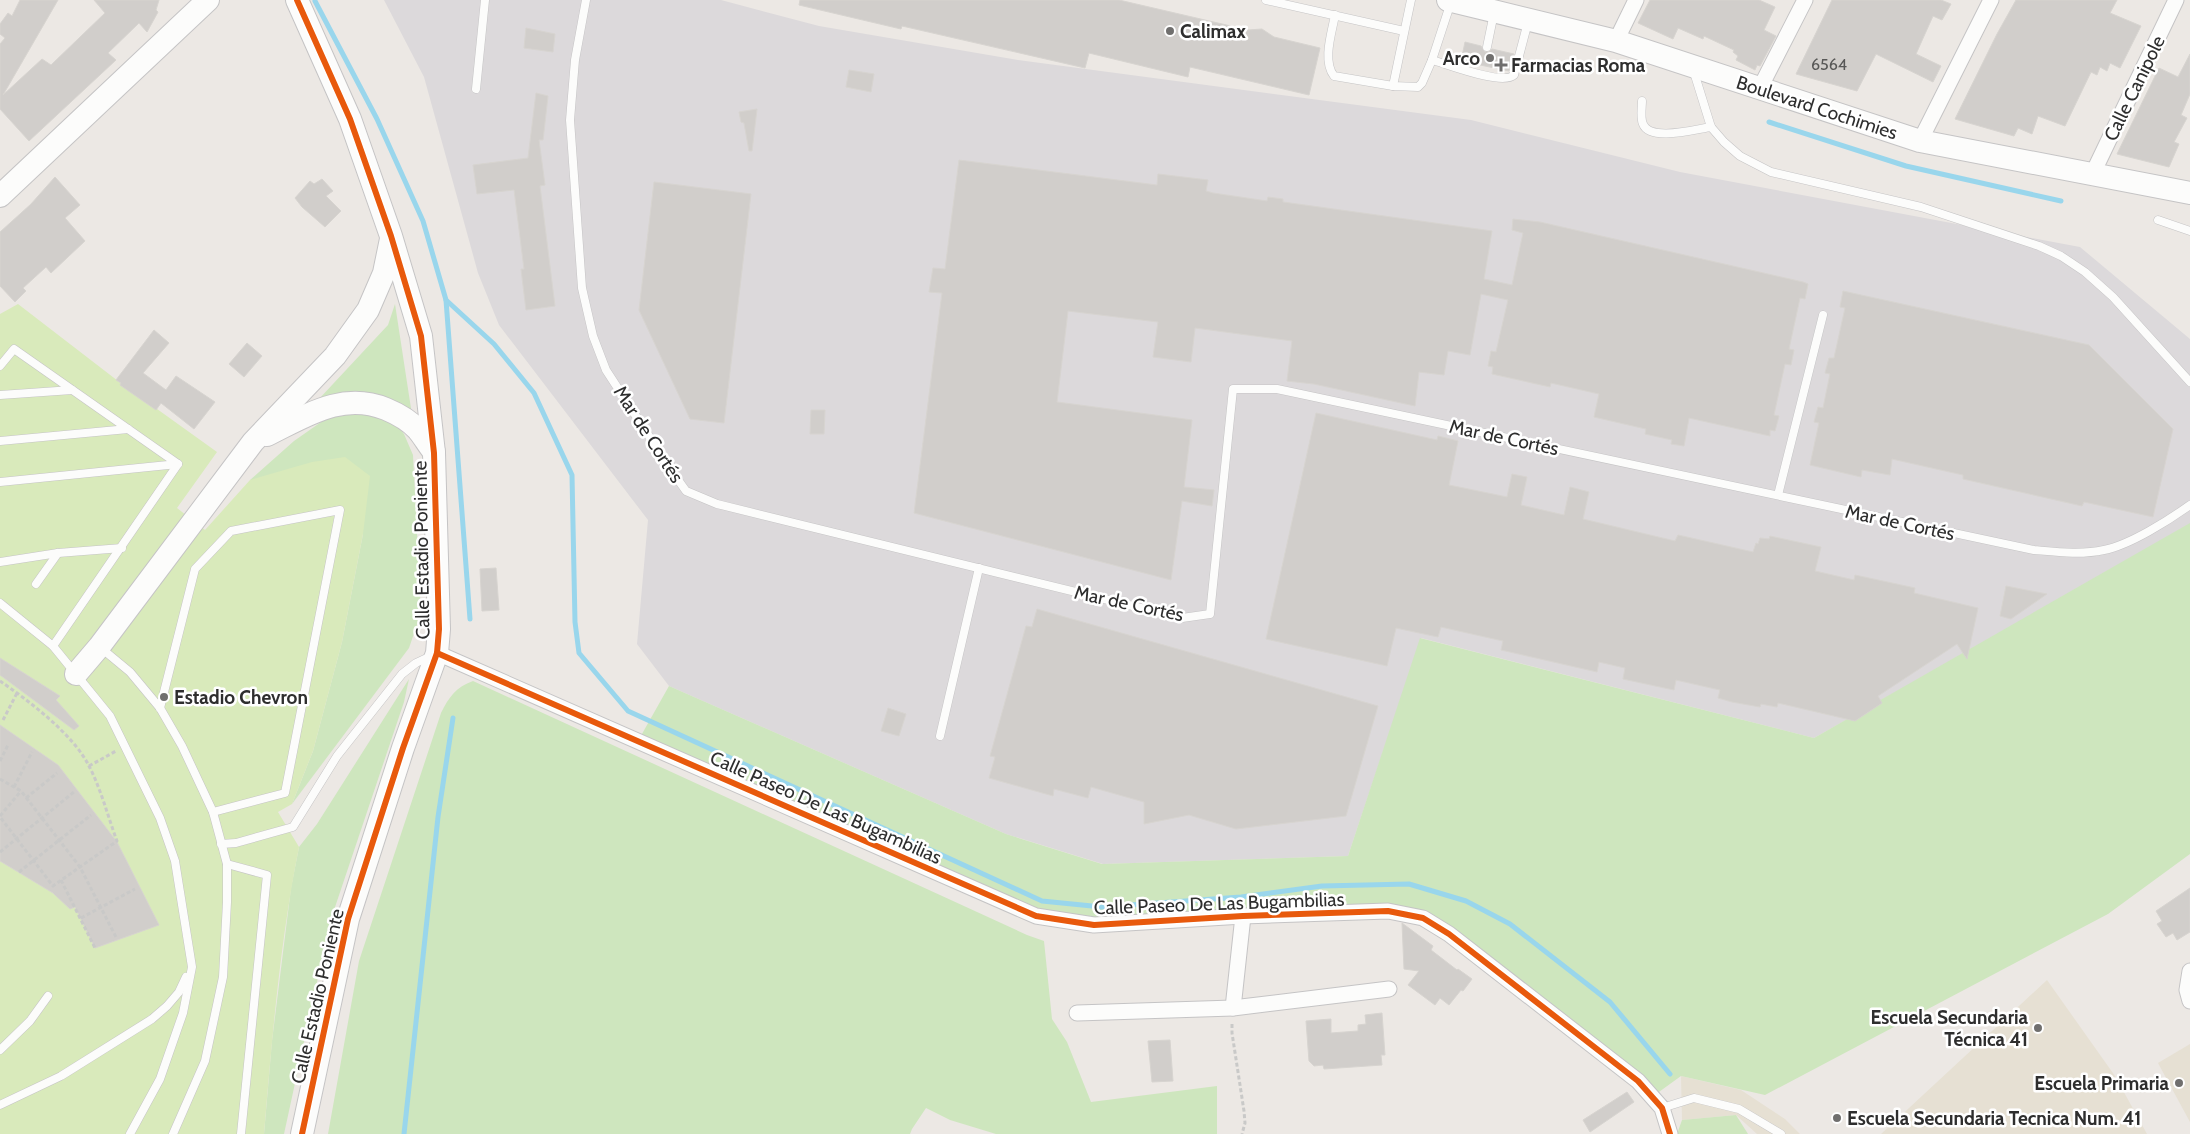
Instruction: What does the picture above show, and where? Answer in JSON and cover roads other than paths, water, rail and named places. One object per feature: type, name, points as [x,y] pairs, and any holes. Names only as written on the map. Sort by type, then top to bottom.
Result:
[{"type":"street","name":"Calle Estadio Poniente","points":[[297,0],[350,120],[391,236],[421,336],[434,453],[439,628],[437,653],[348,919],[302,1134]]},
{"type":"street","name":"Boulevard Cochimies","points":[[1450,0],[1616,40],[1920,141],[2190,193]]},
{"type":"street","points":[[1616,40],[1636,0]]},
{"type":"street","points":[[1760,88],[1805,0]]},
{"type":"street","points":[[1920,141],[1991,0]]},
{"type":"street","name":"Calle Canipole","points":[[2092,175],[2176,0]]},
{"type":"street","points":[[0,196],[198,4]]},
{"type":"street","points":[[76,674],[99,647],[252,442],[335,356],[368,310],[384,273],[391,236]]},
{"type":"street","points":[[252,442],[317,410],[350,402],[371,403],[401,415],[417,429],[434,453]]},
{"type":"street","name":"Calle Paseo De Las Bugambilias","points":[[437,653],[1036,916],[1094,925],[1243,916],[1388,911],[1423,918],[1449,934],[1638,1081],[1662,1108],[1670,1134]]},
{"type":"street","points":[[1233,1008],[1243,916]]},
{"type":"street","points":[[2190,971],[2187,990],[2190,1001]]},
{"type":"street","points":[[1077,1013],[1233,1008],[1388,989]]},
{"type":"lane","points":[[476,89],[485,0]]},
{"type":"lane","name":"Mar de Cortés","points":[[586,0],[575,60],[570,120],[582,288],[593,336],[606,370],[669,468],[686,491],[717,504],[1182,618],[1210,614],[1233,389],[1277,389],[2034,550],[2066,553],[2106,550],[2124,544],[2190,505]]},
{"type":"lane","points":[[1266,0],[1404,30]]},
{"type":"lane","points":[[1393,86],[1411,0]]},
{"type":"lane","points":[[1335,14],[1328,62],[1334,76],[1393,86],[1418,88],[1432,60],[1450,0]]},
{"type":"lane","points":[[1487,47],[1494,11]]},
{"type":"lane","points":[[1432,60],[1483,75],[1506,79],[1514,74],[1528,20]]},
{"type":"lane","points":[[1483,75],[1484,65]]},
{"type":"lane","points":[[1692,65],[1711,127],[1740,156],[1771,172],[1922,207],[2039,246],[2061,256],[2085,272],[2113,297],[2190,382]]},
{"type":"lane","points":[[1642,101],[1642,124],[1648,130],[1658,133],[1676,133],[1711,127]]},
{"type":"lane","points":[[2158,220],[2190,230]]},
{"type":"lane","points":[[1778,496],[1824,315]]},
{"type":"lane","points":[[0,366],[14,349],[178,464]]},
{"type":"lane","points":[[0,395],[72,390]]},
{"type":"lane","points":[[0,441],[128,429]]},
{"type":"lane","points":[[0,482],[178,464]]},
{"type":"lane","points":[[53,646],[178,464]]},
{"type":"lane","points":[[160,708],[195,570],[231,531],[340,510],[284,793],[213,812]]},
{"type":"lane","points":[[0,562],[58,553],[122,548]]},
{"type":"lane","points":[[36,584],[58,553]]},
{"type":"lane","points":[[940,736],[979,568]]},
{"type":"lane","points":[[0,603],[53,646],[110,716],[160,818],[175,861],[192,967],[183,1013],[160,1079],[130,1134]]},
{"type":"lane","points":[[99,647],[130,672],[160,708],[182,746],[213,812],[227,864],[223,977],[205,1062],[173,1134]]},
{"type":"lane","points":[[221,844],[236,843],[293,827],[337,756],[402,674],[416,663],[437,653]]},
{"type":"lane","points":[[227,864],[267,875],[242,1134]]},
{"type":"lane","points":[[0,1105],[62,1076],[152,1019],[179,992],[192,967]]},
{"type":"lane","points":[[0,1050],[30,1021],[48,996]]},
{"type":"lane","points":[[1662,1108],[1694,1098],[1739,1109],[1781,1134]]},
{"type":"waterway","points":[[315,1],[377,119],[423,221],[446,300],[494,344],[534,393],[572,475],[575,622],[579,653],[628,711],[1042,901],[1102,907],[1241,897],[1322,886],[1409,884],[1466,901],[1510,924],[1610,1002],[1670,1074]]},
{"type":"waterway","points":[[1769,122],[1906,166],[2061,201]]},
{"type":"waterway","points":[[446,300],[470,619]]},
{"type":"waterway","points":[[404,1134],[438,817],[453,718]]},
{"type":"place","name":"Calimax","points":[[1170,31]]},
{"type":"place","name":"Arco","points":[[1490,58]]},
{"type":"place","name":"Farmacias Roma","points":[[1501,65]]},
{"type":"place","name":"Estadio Chevron","points":[[164,697]]},
{"type":"place","name":"Escuela Secundaria Técnica 41","points":[[2038,1028]]},
{"type":"place","name":"Escuela Primaria","points":[[2179,1083]]},
{"type":"place","name":"Escuela Secundaria Tecnica Num. 41","points":[[1837,1118]]}]
